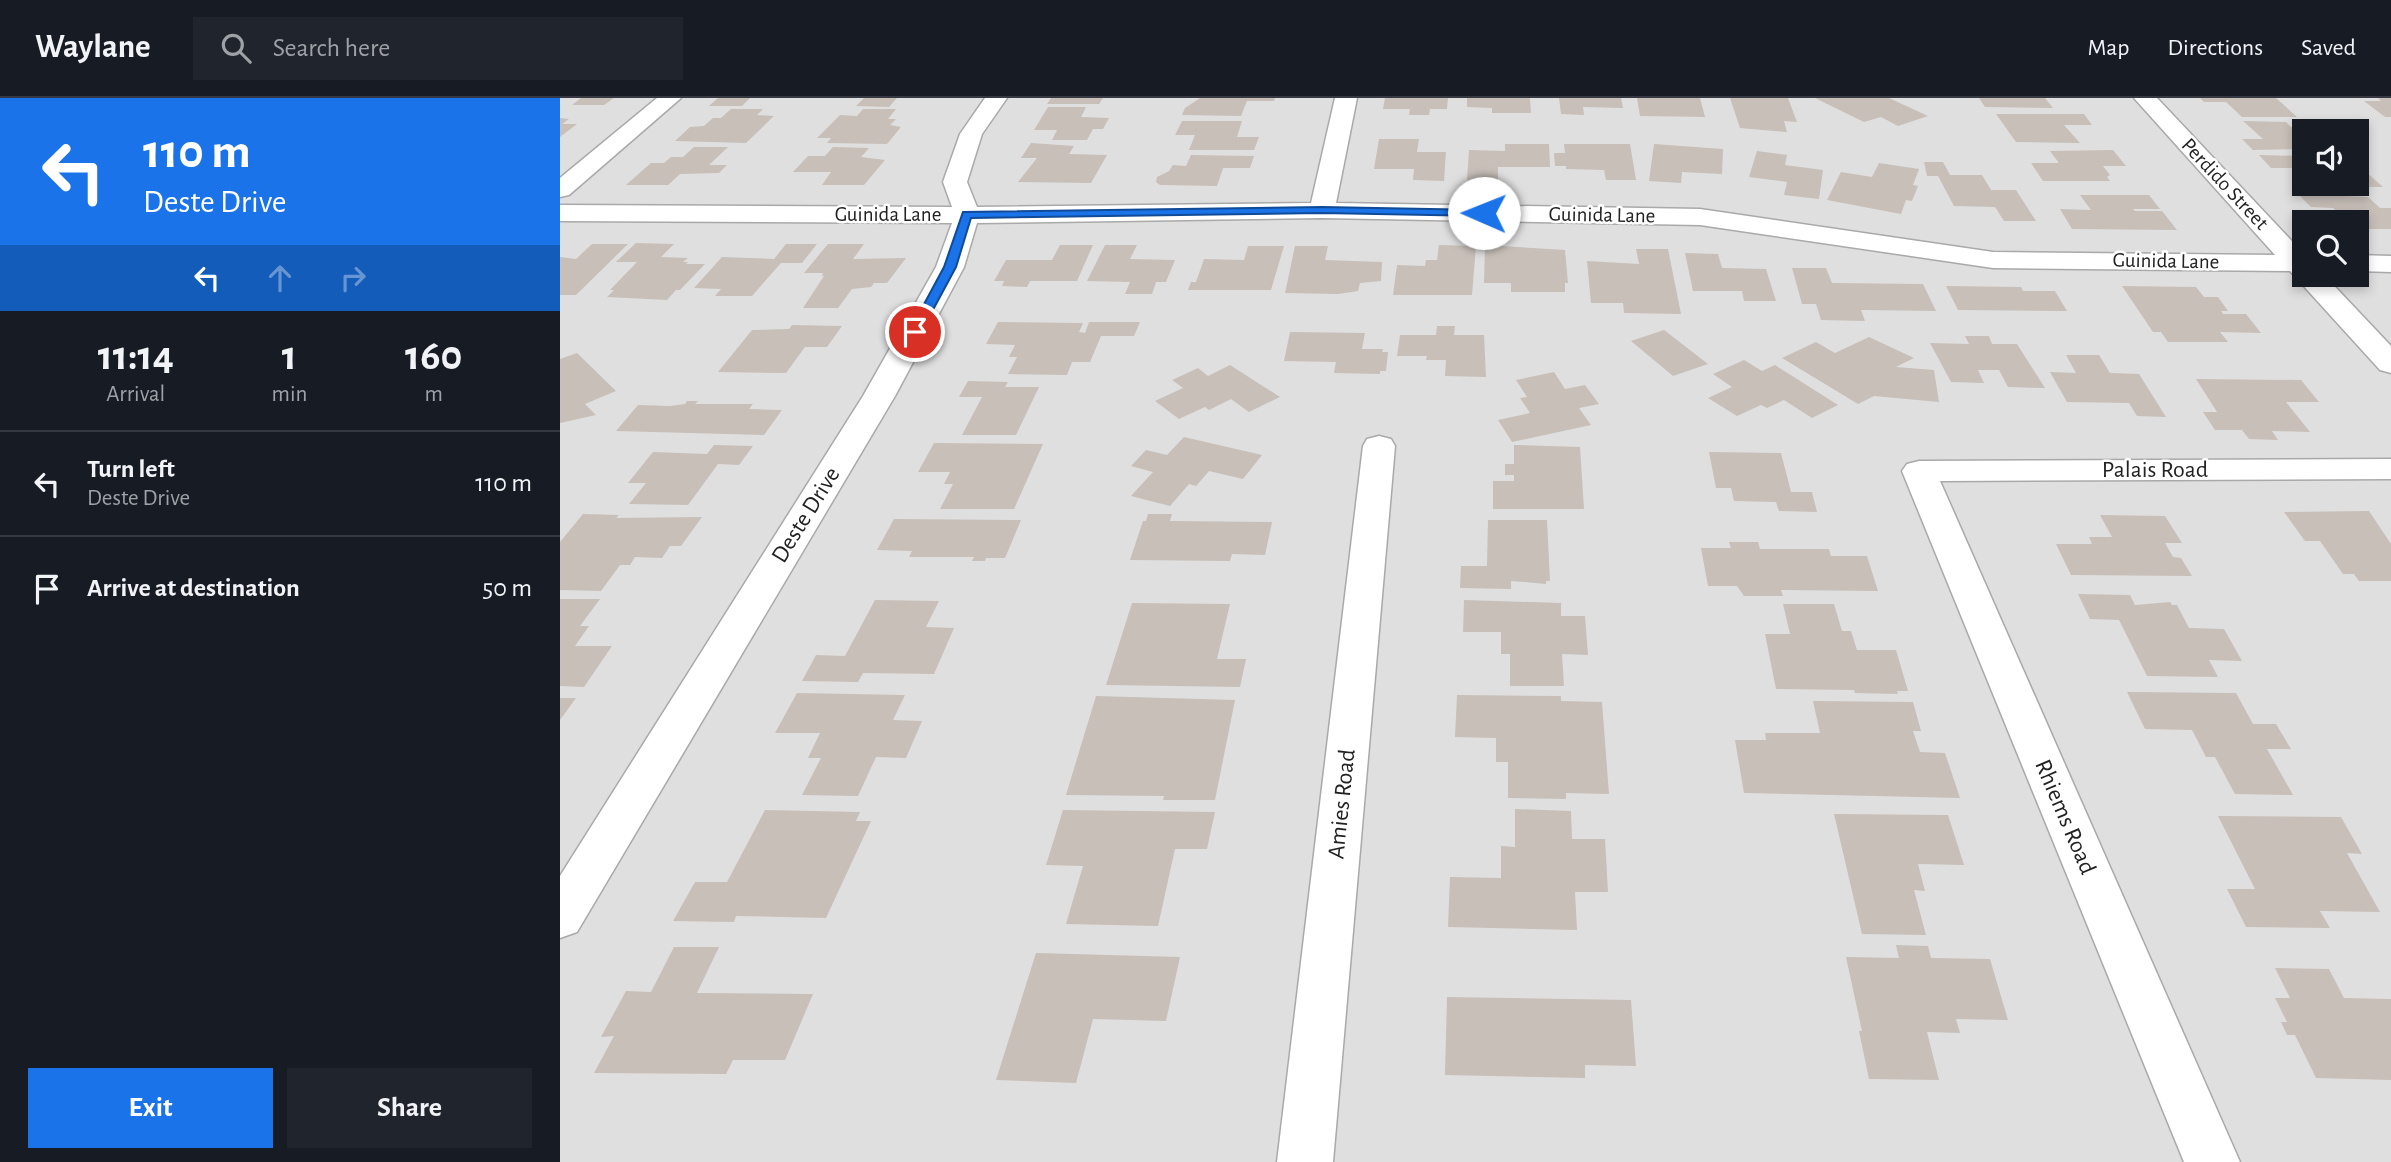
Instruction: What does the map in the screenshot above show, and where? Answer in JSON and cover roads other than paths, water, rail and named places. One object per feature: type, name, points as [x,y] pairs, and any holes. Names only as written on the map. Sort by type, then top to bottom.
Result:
[{"type":"street","points":[[560,190],[670,98]]},
{"type":"street","points":[[967,215],[955,182],[971,134],[996,98]]},
{"type":"street","points":[[1322,210],[1346,98]]},
{"type":"street","name":"Perdido Street","points":[[2145,98],[2292,255]]},
{"type":"street","name":"Guinida Lane","points":[[560,213],[967,215],[1322,210],[1700,217],[1993,260],[2292,268]]},
{"type":"street","name":"Deste Drive","points":[[560,917],[879,396],[950,267],[967,215]]},
{"type":"street","points":[[2369,263],[2391,264]]},
{"type":"street","name":"Perdido Street","points":[[2321,287],[2391,364]]},
{"type":"street","name":"Amies Road","points":[[1305,1162],[1379,446]]},
{"type":"street","name":"Palais Road","points":[[1919,471],[2391,469]]},
{"type":"street","name":"Rhiems Road","points":[[1919,471],[2212,1162]]}]
